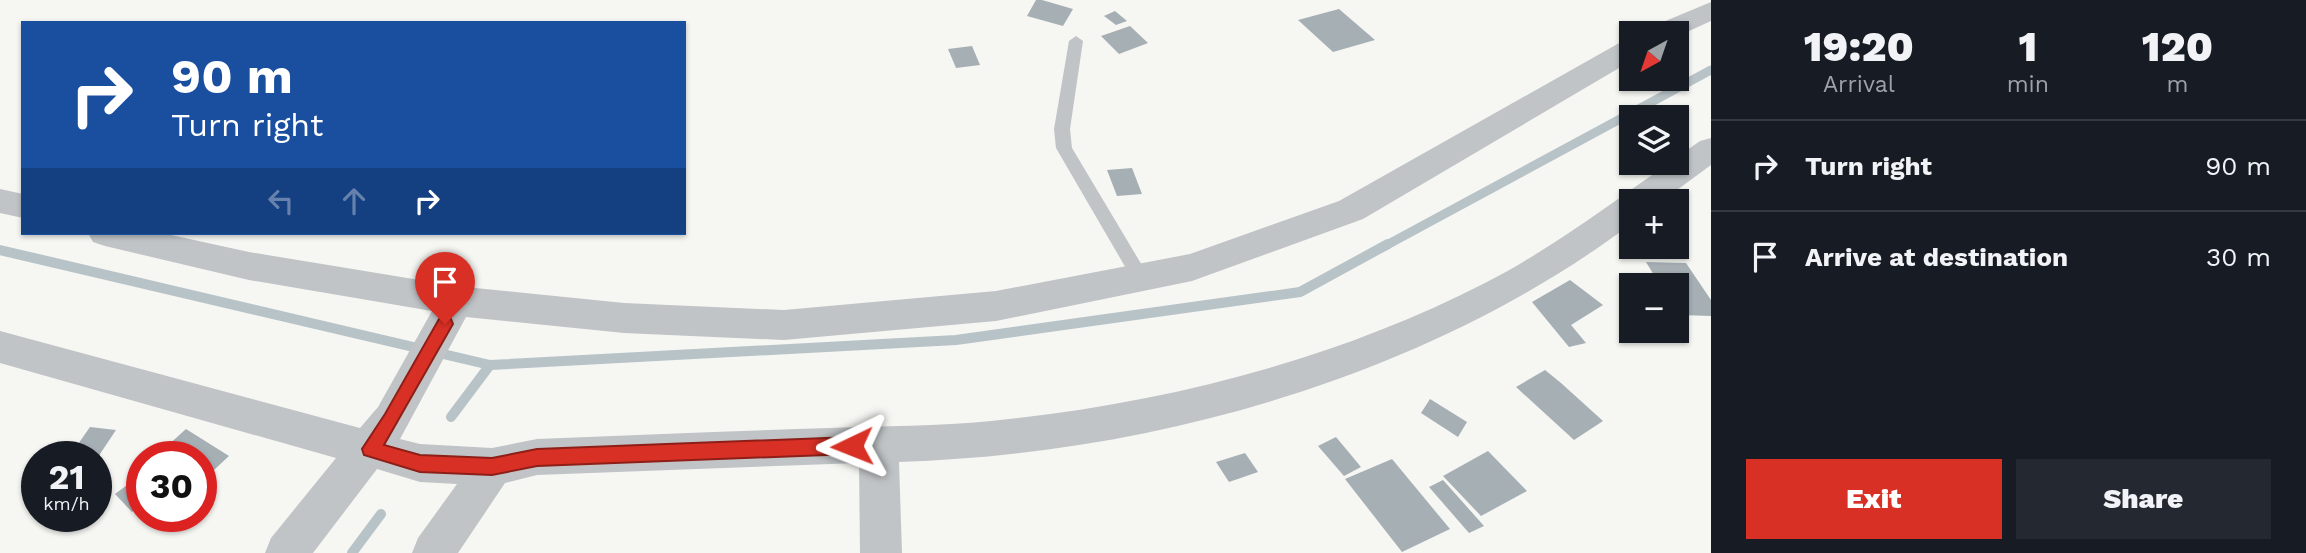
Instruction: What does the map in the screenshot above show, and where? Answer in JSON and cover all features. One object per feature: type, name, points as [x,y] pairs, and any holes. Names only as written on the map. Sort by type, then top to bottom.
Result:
[{"type":"street","points":[[1688,21],[1711,11]]},
{"type":"street","points":[[114,235],[451,313],[785,325],[996,306],[1192,267],[1351,210],[1619,56]]},
{"type":"street","points":[[1656,189],[1711,149]]},
{"type":"street","points":[[0,201],[21,206]]},
{"type":"street","points":[[0,347],[381,434],[420,463],[492,467],[537,457],[879,445],[995,438],[1150,412],[1243,391],[1342,360],[1412,333],[1516,282],[1563,256],[1619,216]]},
{"type":"street","points":[[286,553],[381,434],[451,313]]},
{"type":"street","points":[[879,445],[881,553]]},
{"type":"street","points":[[433,553],[492,467]]},
{"type":"lane","points":[[1076,40],[1062,129],[1063,148],[1140,277]]},
{"type":"building","points":[[1036,0],[1073,9],[1063,26],[1027,16]]},
{"type":"building","points":[[1339,9],[1375,40],[1333,52],[1298,20]]},
{"type":"building","points":[[1115,11],[1127,21],[1116,25],[1104,16]]},
{"type":"building","points":[[1130,26],[1148,43],[1119,54],[1101,36]]},
{"type":"building","points":[[972,46],[980,65],[956,68],[948,49]]},
{"type":"building","points":[[1132,168],[1142,194],[1117,196],[1107,170]]},
{"type":"building","points":[[1646,262],[1686,263],[1711,300],[1711,316],[1689,315],[1689,273],[1653,273]]},
{"type":"building","points":[[1570,280],[1603,305],[1571,325],[1586,343],[1569,347],[1532,302]]},
{"type":"building","points":[[1545,370],[1603,421],[1574,440],[1516,387]]},
{"type":"building","points":[[1430,399],[1467,422],[1458,437],[1421,413]]},
{"type":"building","points":[[90,427],[116,430],[109,441],[80,441]]},
{"type":"building","points":[[186,429],[205,441],[173,441]]},
{"type":"building","points":[[1336,437],[1361,467],[1344,476],[1318,446]]},
{"type":"building","points":[[217,448],[229,456],[217,467]]},
{"type":"building","points":[[1488,451],[1527,491],[1481,516],[1443,476]]},
{"type":"building","points":[[1245,453],[1258,472],[1229,482],[1216,462]]},
{"type":"building","points":[[1392,459],[1450,529],[1402,552],[1345,479]]},
{"type":"building","points":[[1443,480],[1484,526],[1469,533],[1429,487]]},
{"type":"building","points":[[126,486],[126,506],[115,494]]},
{"type":"waterway","points":[[1385,246],[1711,70]]},
{"type":"waterway","points":[[490,365],[956,340],[1300,292],[1388,244]]},
{"type":"waterway","points":[[0,250],[490,365]]},
{"type":"waterway","points":[[451,417],[490,365]]},
{"type":"waterway","points":[[352,553],[381,514]]},
{"type":"route","points":[[445,324],[392,419],[371,449],[420,463],[492,467],[537,457],[852,446]]}]
